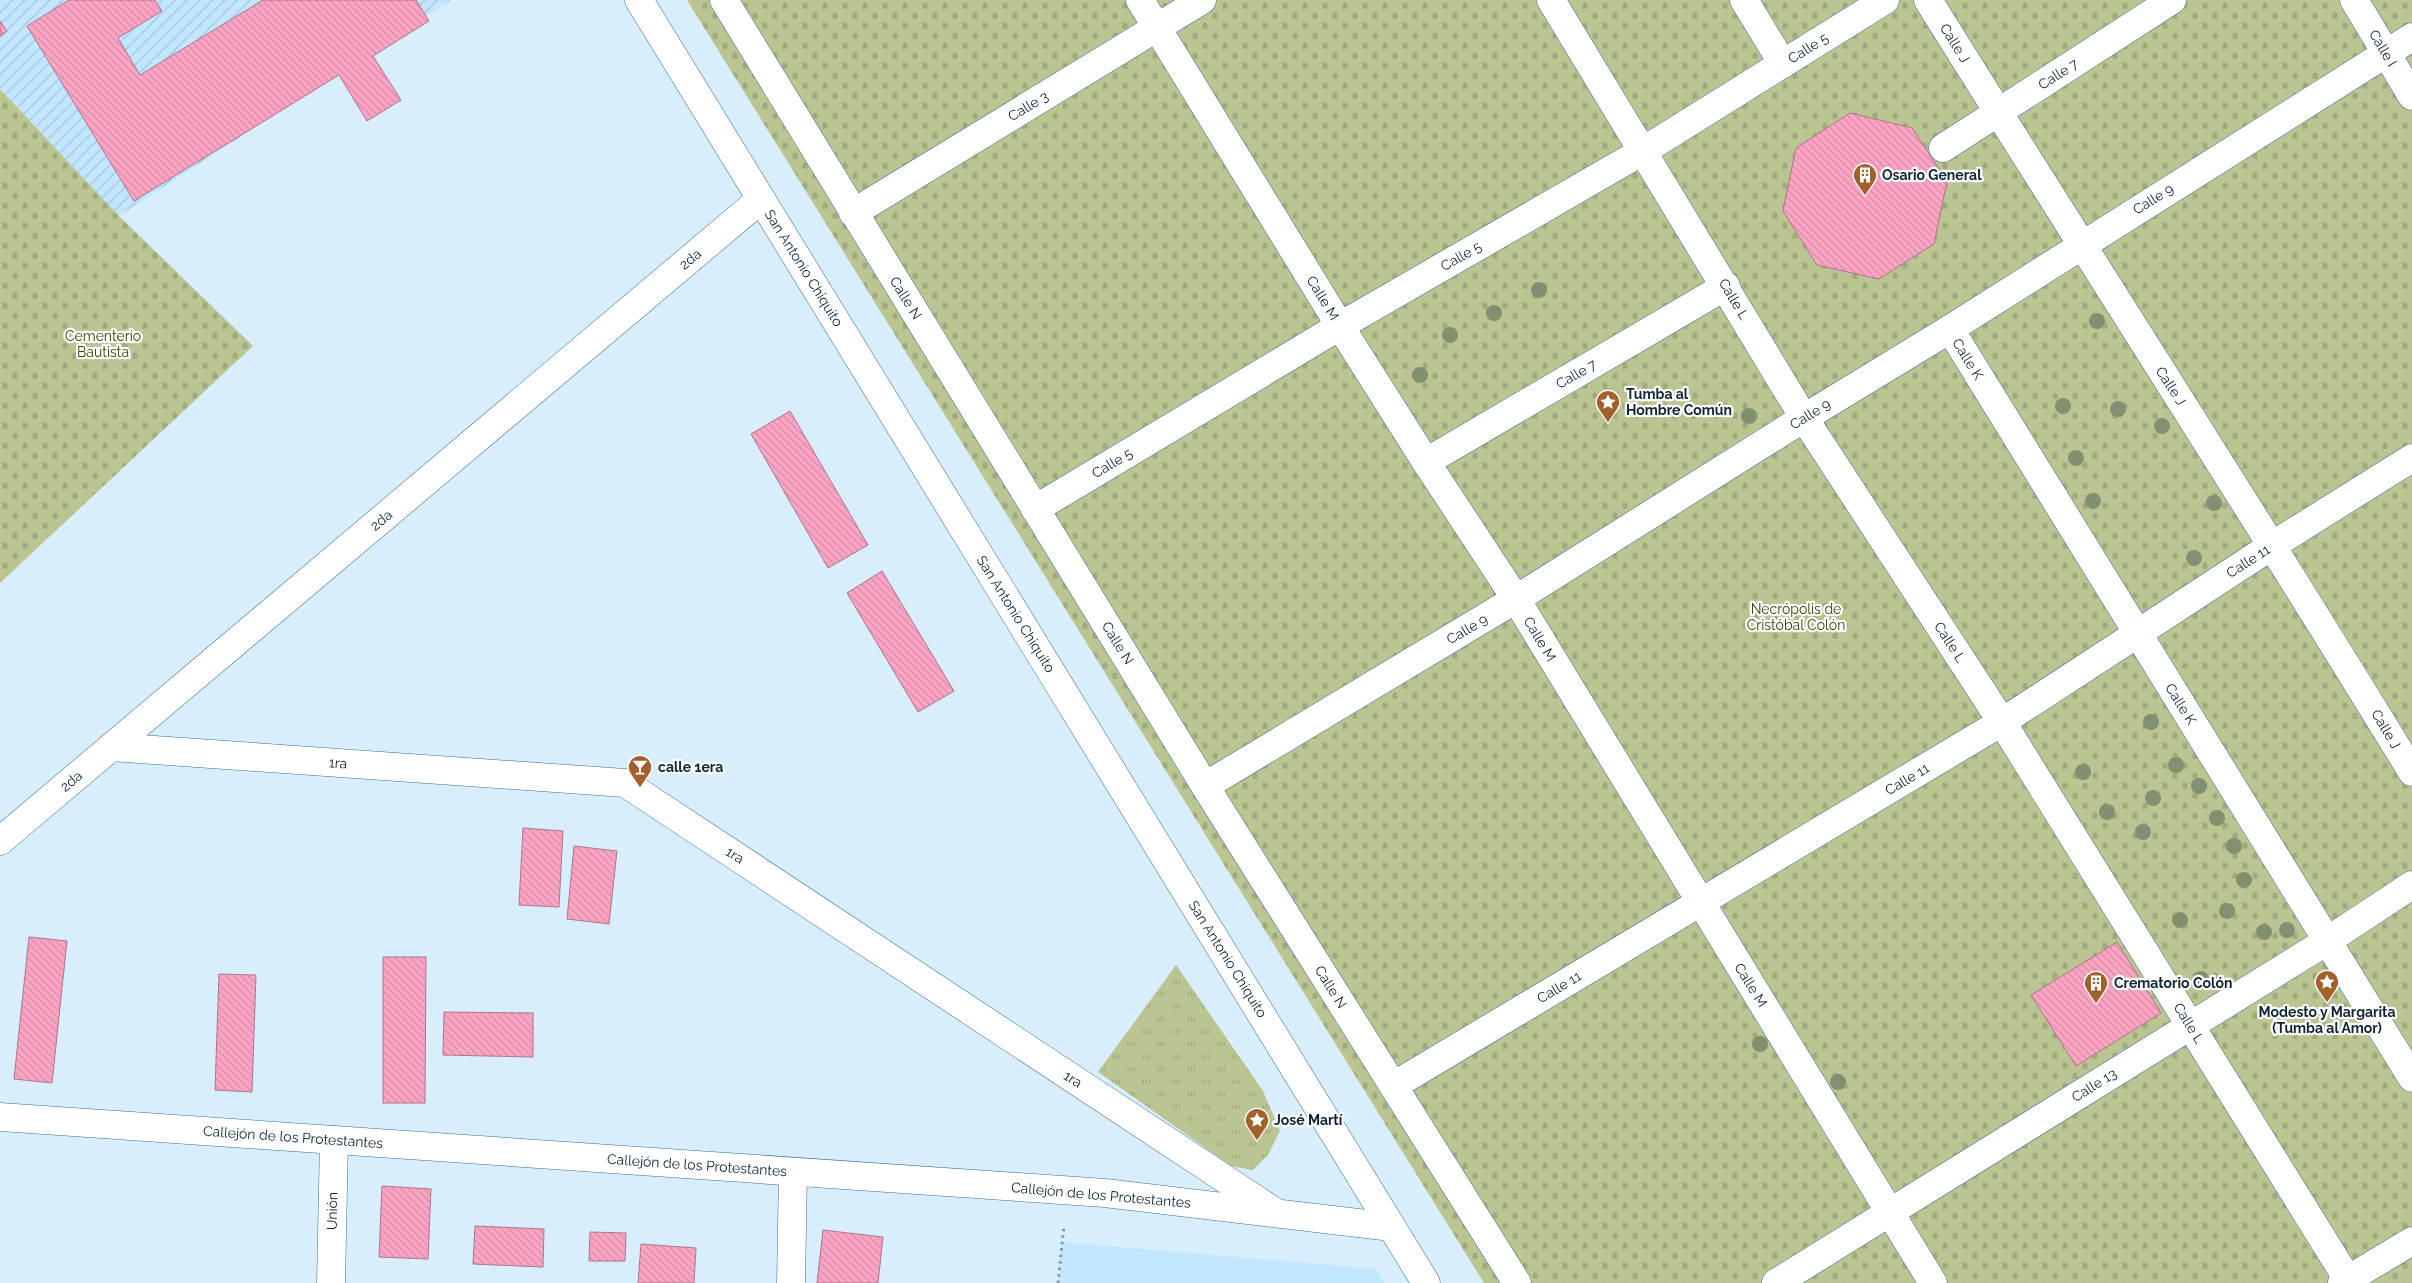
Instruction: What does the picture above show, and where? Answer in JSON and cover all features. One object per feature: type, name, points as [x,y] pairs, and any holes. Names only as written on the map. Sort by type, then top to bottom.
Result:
[{"type":"street","name":"San Antonio Chiquito","points":[[639,0],[1426,1283]]},
{"type":"street","name":"Calle N","points":[[724,0],[1205,786],[1517,1283]]},
{"type":"street","name":"Calle M","points":[[1140,0],[1340,326],[1516,599],[1933,1283]]},
{"type":"street","name":"Calle 3","points":[[853,212],[1202,0]]},
{"type":"street","name":"Calle L","points":[[1551,0],[1726,286],[1804,418],[2002,722],[2191,1024],[2347,1282]]},
{"type":"street","points":[[1744,0],[1783,64]]},
{"type":"street","name":"Calle 5","points":[[1035,509],[1340,326],[1643,151],[1884,0]]},
{"type":"street","name":"Calle J","points":[[1928,0],[2080,245],[2273,545],[2412,772]]},
{"type":"street","name":"Calle 7","points":[[1943,148],[2172,0]]},
{"type":"street","name":"Calle I","points":[[2354,0],[2412,96]]},
{"type":"street","name":"Calle 9","points":[[1205,786],[1516,599],[1804,418],[1950,329],[2080,245],[2412,37]]},
{"type":"street","name":"2da","points":[[0,841],[761,199]]},
{"type":"street","name":"Calle 7","points":[[1426,462],[1726,286]]},
{"type":"street","name":"Calle K","points":[[1950,329],[2412,1078]]},
{"type":"street","name":"Calle 11","points":[[1393,1086],[2002,722],[2273,545],[2412,458]]},
{"type":"street","name":"1ra","points":[[111,747],[625,782],[1275,1212]]},
{"type":"street","name":"Calle 13","points":[[1776,1283],[2327,941],[2412,885]]},
{"type":"street","name":"Callejón de los Protestantes","points":[[0,1117],[1105,1193],[1392,1227]]},
{"type":"street","name":"Unión","points":[[331,1283],[334,1140]]},
{"type":"street","points":[[791,1283],[793,1172]]},
{"type":"street","points":[[2347,1282],[2412,1241]]},
{"type":"path","points":[[1058,1283],[1067,1191]]},
{"type":"shaded area","points":[[0,0],[451,0],[119,216],[0,89]]},
{"type":"shaded area","points":[[1062,1242],[1377,1269],[1385,1283],[1058,1283]]},
{"type":"green space","name":"Necrópolis de Cristóbal Colón","points":[[687,0],[2412,0],[2412,1283],[1484,1283]]},
{"type":"green space","name":"Cementerio Bautista","points":[[0,89],[119,216],[253,346],[0,583]]},
{"type":"green space","points":[[1176,965],[1263,1091],[1280,1131],[1268,1155],[1253,1170],[1231,1166],[1098,1072]]},
{"type":"building","points":[[69,0],[155,0],[162,11],[118,38],[140,75],[263,0],[416,0],[429,21],[373,56],[401,100],[367,121],[339,75],[134,201],[27,26]]},
{"type":"building","points":[[0,21],[7,31],[0,36]]},
{"type":"building","name":"Osario General","points":[[1850,113],[1912,128],[1947,181],[1934,244],[1879,279],[1817,265],[1783,211],[1796,148]]},
{"type":"building","points":[[790,411],[868,545],[828,568],[751,434]]},
{"type":"building","points":[[882,571],[954,691],[918,712],[847,593]]},
{"type":"building","points":[[523,828],[563,831],[559,907],[519,905]]},
{"type":"building","points":[[574,846],[617,851],[609,924],[567,919]]},
{"type":"building","points":[[29,937],[67,941],[52,1083],[14,1079]]},
{"type":"building","name":"Crematorio Colón","points":[[2117,942],[2161,1013],[2076,1066],[2031,995]]},
{"type":"building","points":[[383,957],[426,957],[425,1103],[383,1103]]},
{"type":"building","points":[[219,974],[256,975],[252,1092],[215,1090]]},
{"type":"building","points":[[444,1012],[533,1013],[533,1057],[443,1055]]},
{"type":"building","points":[[382,1186],[431,1189],[428,1259],[379,1257]]},
{"type":"building","points":[[475,1226],[544,1229],[543,1267],[473,1264]]},
{"type":"building","points":[[823,1230],[883,1237],[878,1283],[817,1283]]},
{"type":"building","points":[[590,1232],[626,1233],[625,1261],[589,1261]]},
{"type":"building","points":[[641,1244],[696,1248],[694,1283],[638,1283]]},
{"type":"place","name":"Osario General","points":[[1865,196]]},
{"type":"place","name":"Tumba al Hombre Común","points":[[1608,423]]},
{"type":"place","name":"calle 1era","points":[[640,788]]},
{"type":"place","name":"Modesto y Margarita (Tumba al Amor)","points":[[2327,1003]]},
{"type":"place","name":"Crematorio Colón","points":[[2096,1004]]},
{"type":"place","name":"José Martí","points":[[1257,1141]]}]
